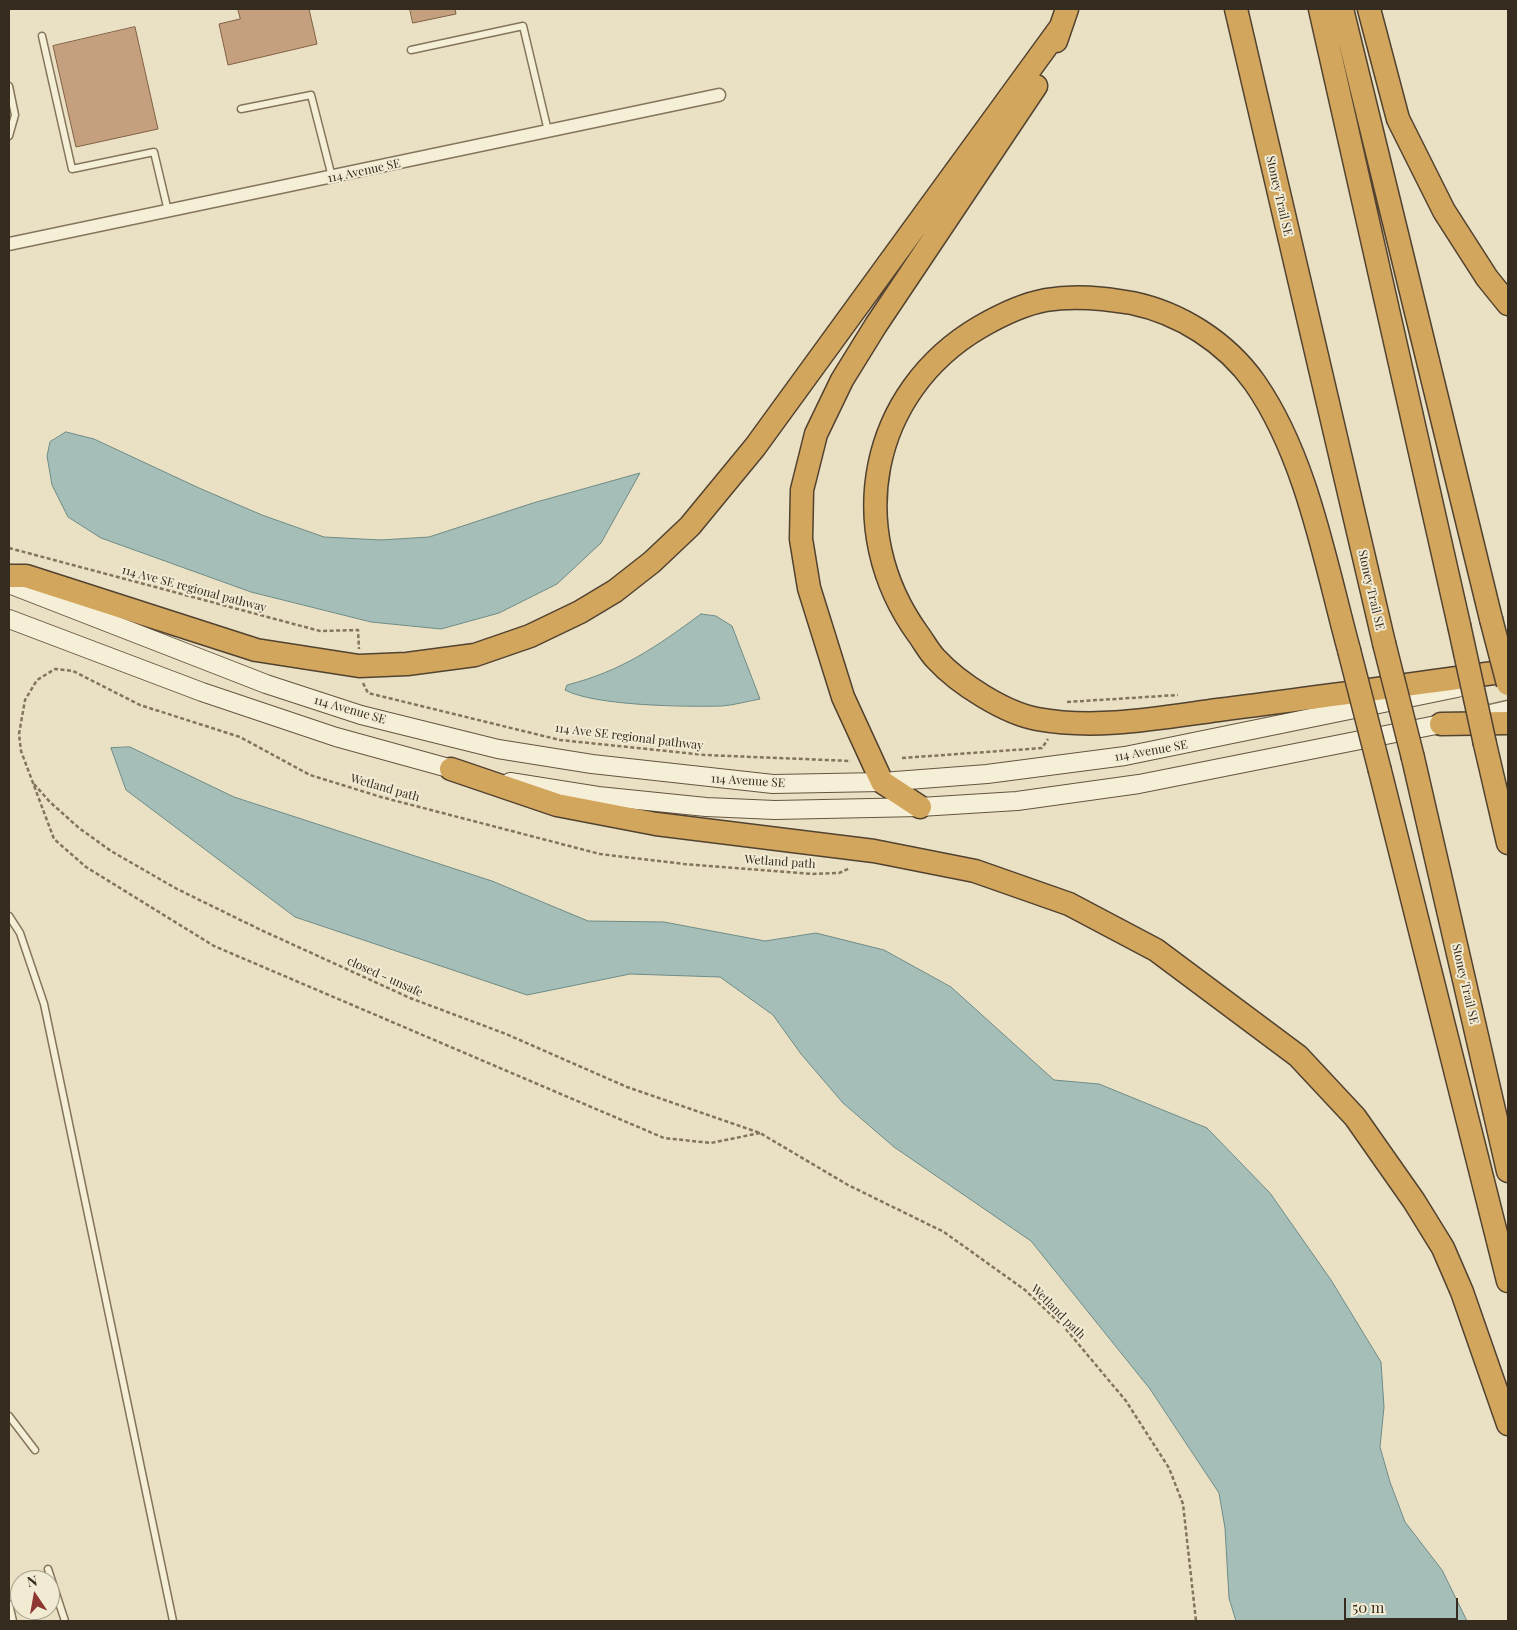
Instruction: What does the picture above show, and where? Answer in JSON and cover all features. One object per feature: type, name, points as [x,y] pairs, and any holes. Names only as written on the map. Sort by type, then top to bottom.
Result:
[{"type":"highway","name":"Stoney Trail SE","points":[[1236,9],[1384,643],[1413,758],[1508,1171]]},
{"type":"highway","points":[[1320,9],[1508,843]]},
{"type":"highway","points":[[1342,9],[1508,684]]},
{"type":"highway","points":[[1369,9],[1398,119],[1444,212],[1487,278],[1508,304]]},
{"type":"highway","points":[[9,576],[26,576],[256,650],[360,666],[408,664],[475,655],[530,636],[580,612],[615,591],[652,562],[690,526],[731,476],[829,346],[1064,18]]},
{"type":"highway","points":[[920,807],[882,782],[843,697],[809,588],[801,539],[802,490],[816,434],[842,380],[876,325],[1047,70],[1064,18]]},
{"type":"highway","points":[[1508,671],[1252,706],[1093,724],[1034,719],[997,703],[964,683],[936,659],[911,624],[890,585],[878,549],[874,508],[880,451],[900,406],[925,370],[958,340],[992,320],[1043,300],[1099,297],[1154,308],[1195,327],[1227,352],[1253,381],[1285,433],[1305,491],[1349,650],[1380,771],[1508,1281]]},
{"type":"highway","points":[[1441,724],[1508,723]]},
{"type":"highway","points":[[451,769],[557,805],[575,809],[656,824],[874,850],[975,871],[1069,904],[1156,950],[1298,1056],[1355,1117],[1414,1201],[1443,1248],[1462,1292],[1508,1424]]},
{"type":"main road","name":"114 Avenue SE","points":[[9,584],[266,684],[361,715],[498,749],[592,764],[764,784],[882,782],[987,774],[1125,756],[1508,677]]},
{"type":"main road","points":[[9,619],[211,695],[336,737],[451,769],[598,796],[706,807],[774,810],[920,807],[1017,801],[1139,784],[1441,724]]},
{"type":"street","name":"114 Avenue SE","points":[[9,244],[332,178],[720,95]]},
{"type":"street","points":[[1441,724],[1508,709]]},
{"type":"lane","points":[[411,50],[523,26],[549,132]]},
{"type":"lane","points":[[42,36],[72,168],[154,152],[168,212]]},
{"type":"lane","points":[[9,86],[15,115],[9,136]]},
{"type":"lane","points":[[241,109],[311,95],[332,178]]},
{"type":"lane","points":[[9,916],[20,933],[44,1004],[173,1621]]},
{"type":"lane","points":[[9,1416],[35,1450]]},
{"type":"lane","points":[[48,1569],[65,1621]]},
{"type":"lane","points":[[9,1604],[13,1621]]},
{"type":"path","name":"114 Ave SE regional pathway","points":[[9,548],[320,631],[358,630],[359,649]]},
{"type":"path","name":"Wetland path","points":[[854,862],[848,870],[839,873],[812,874],[684,864],[600,854],[381,798],[310,776],[240,737],[140,705],[73,671],[55,669],[37,680],[25,700],[20,742],[21,751],[54,839],[86,867],[214,946],[664,1138],[711,1143],[760,1133],[848,1185],[944,1232],[1025,1290],[1065,1328],[1126,1401],[1169,1468],[1183,1504],[1196,1621]]},
{"type":"path","name":"114 Ave SE regional pathway","points":[[360,678],[368,693],[560,740],[705,755],[851,761]]},
{"type":"path","points":[[902,758],[1042,748],[1049,738]]},
{"type":"path","name":"closed - unsafe","points":[[33,783],[50,802],[79,828],[111,851],[177,889],[261,930],[410,998],[506,1034],[628,1087],[760,1133]]},
{"type":"water","points":[[66,432],[94,439],[262,515],[324,537],[381,540],[429,537],[533,503],[640,473],[601,543],[557,584],[499,613],[441,629],[371,622],[251,592],[101,538],[68,517],[52,485],[47,456],[50,442]]},
{"type":"water","points":[[701,614],[716,616],[732,626],[760,699],[722,706],[664,706],[597,699],[565,690],[567,685],[605,673],[638,657]]},
{"type":"water","points":[[130,747],[234,797],[492,881],[588,921],[664,922],[765,941],[816,933],[884,950],[951,987],[1054,1080],[1099,1084],[1207,1128],[1270,1193],[1331,1280],[1381,1362],[1384,1407],[1380,1447],[1390,1482],[1405,1522],[1442,1570],[1467,1621],[1236,1621],[1229,1598],[1225,1528],[1219,1493],[1150,1389],[1031,1241],[894,1147],[843,1103],[801,1054],[773,1015],[720,977],[630,974],[527,995],[295,917],[126,790],[111,748]]},
{"type":"building","points":[[238,9],[309,9],[317,44],[228,65],[219,24],[240,19]]},
{"type":"building","points":[[410,9],[455,9],[456,14],[413,23]]},
{"type":"building","points":[[135,27],[158,129],[76,147],[53,46]]}]
